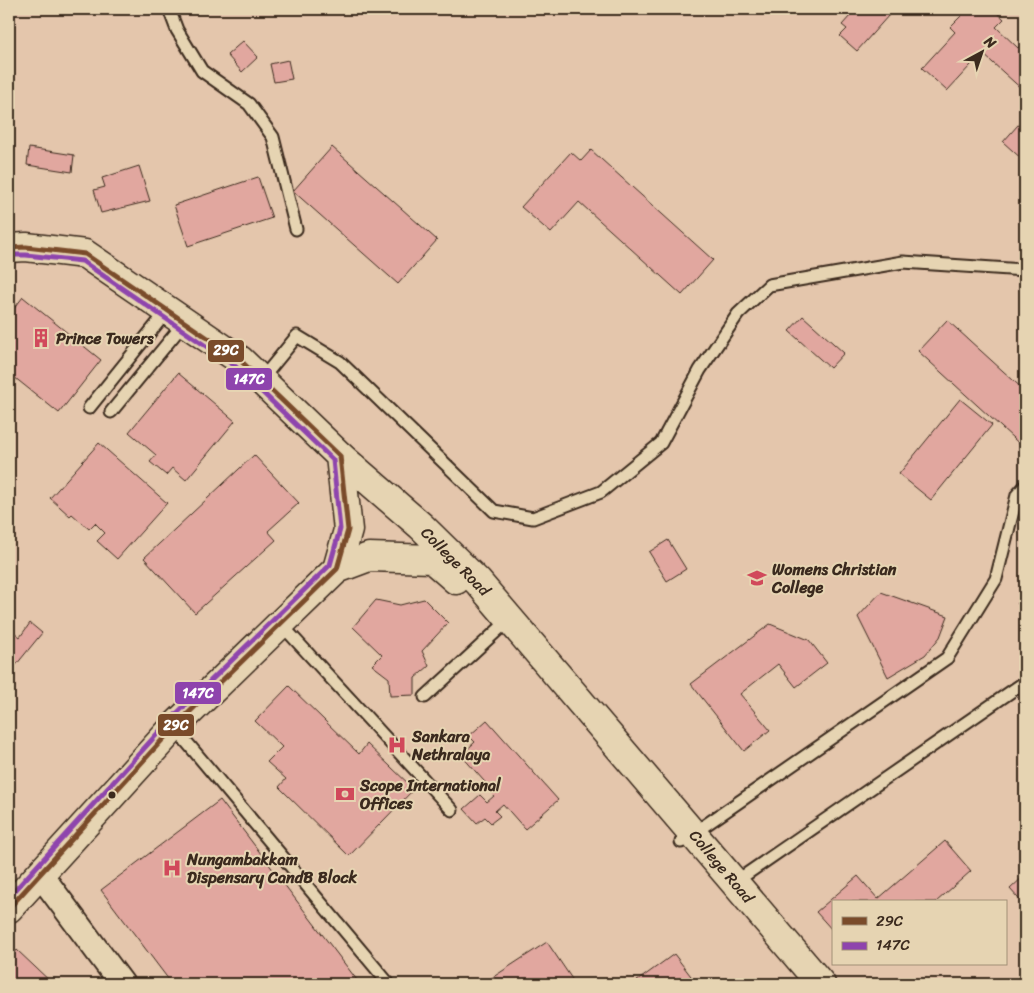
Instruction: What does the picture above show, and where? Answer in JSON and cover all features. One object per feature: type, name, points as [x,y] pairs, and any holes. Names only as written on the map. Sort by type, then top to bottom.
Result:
[{"type":"main road","name":"College Road","points":[[11,250],[85,254],[240,360],[340,456],[421,526],[478,582],[687,838],[801,984]]},
{"type":"main road","points":[[9,908],[174,727],[337,569],[348,530],[340,456]]},
{"type":"main road","name":"College Road","points":[[337,569],[369,557],[432,559],[467,590],[687,838],[735,882],[821,984]]},
{"type":"street","points":[[40,874],[122,984]]},
{"type":"lane","points":[[168,9],[177,30],[202,72],[249,104],[273,136],[296,229]]},
{"type":"lane","points":[[261,380],[298,336],[340,362],[494,511],[533,518],[601,492],[661,443],[700,370],[738,314],[769,285],[903,262],[1025,270]]},
{"type":"lane","points":[[89,408],[176,316]]},
{"type":"lane","points":[[111,412],[176,316]]},
{"type":"lane","points":[[687,838],[946,658],[996,579],[1017,495],[1025,486]]},
{"type":"lane","points":[[280,624],[452,810]]},
{"type":"lane","points":[[425,697],[500,628]]},
{"type":"lane","points":[[735,882],[1025,682]]},
{"type":"lane","points":[[174,727],[389,984]]},
{"type":"building","points":[[842,9],[882,9],[889,15],[857,51],[840,36],[847,29],[842,25],[850,16]]},
{"type":"building","points":[[968,9],[993,9],[1004,19],[996,27],[1018,48],[1025,40],[1025,92],[982,53],[947,91],[922,68],[955,32],[950,27]]},
{"type":"building","points":[[243,41],[258,57],[242,72],[227,55]]},
{"type":"building","points":[[288,60],[292,79],[274,82],[270,64]]},
{"type":"building","points":[[1025,117],[1025,160],[1024,161],[1003,142]]},
{"type":"building","points":[[332,147],[437,240],[398,284],[293,191]]},
{"type":"building","points":[[29,148],[74,155],[72,172],[27,165]]},
{"type":"building","points":[[591,150],[713,260],[682,295],[579,202],[551,233],[521,207],[571,152],[581,161]]},
{"type":"building","points":[[139,166],[150,201],[101,213],[94,190],[105,187],[102,178]]},
{"type":"building","points":[[258,177],[272,218],[188,246],[174,205]]},
{"type":"building","name":"Prince Towers","points":[[23,297],[101,360],[59,413],[9,373],[9,315]]},
{"type":"building","points":[[803,316],[844,353],[830,368],[789,331]]},
{"type":"building","points":[[947,320],[1025,391],[1025,449],[918,351]]},
{"type":"building","points":[[178,373],[235,421],[186,480],[172,468],[166,475],[150,462],[156,455],[129,432]]},
{"type":"building","points":[[960,399],[992,425],[931,500],[899,474]]},
{"type":"building","points":[[99,443],[167,503],[117,559],[97,541],[105,533],[95,523],[89,529],[72,514],[70,516],[50,498]]},
{"type":"building","points":[[254,455],[299,503],[268,531],[276,540],[195,613],[144,558]]},
{"type":"building","points":[[668,540],[686,569],[667,581],[649,552]]},
{"type":"building","points":[[881,592],[948,616],[940,637],[925,655],[888,677],[858,617]]},
{"type":"building","points":[[1025,595],[1025,610],[1017,603]]},
{"type":"building","points":[[424,599],[448,623],[422,651],[429,666],[415,678],[415,695],[390,696],[389,678],[372,665],[382,655],[353,627],[376,600],[400,605]]},
{"type":"building","points":[[30,623],[42,633],[16,665],[9,658],[9,628],[20,637]]},
{"type":"building","points":[[770,624],[809,640],[827,663],[796,687],[778,664],[740,694],[770,730],[744,751],[691,684]]},
{"type":"building","points":[[289,686],[359,754],[367,744],[414,789],[349,856],[279,787],[286,779],[267,762],[282,747],[255,721]]},
{"type":"building","points":[[487,720],[558,800],[525,829],[503,804],[495,811],[500,816],[491,823],[485,817],[477,823],[464,809],[480,795],[487,802],[494,796],[489,791],[491,789],[461,755],[475,742],[469,736]]},
{"type":"building","points":[[220,800],[360,984],[172,984],[101,890]]},
{"type":"building","points":[[945,841],[971,871],[938,900],[832,900],[832,930],[816,912],[858,876],[878,899]]},
{"type":"building","points":[[1025,875],[1025,906],[1010,889]]},
{"type":"building","points":[[547,942],[574,982],[570,984],[484,983]]},
{"type":"building","points":[[17,950],[53,984],[9,984],[9,959]]},
{"type":"building","points":[[674,954],[697,984],[633,984]]},
{"type":"building","points":[[895,979],[900,984],[888,984]]},
{"type":"transit line","name":"29C","points":[[9,248],[26,247],[85,254],[240,360],[340,456],[348,530],[337,569],[174,727],[9,908]]},
{"type":"transit line","name":"147C","points":[[9,255],[82,261],[235,366],[333,460],[340,529],[330,565],[168,722],[9,897]]},
{"type":"place","name":"Prince Towers","points":[[41,338]]},
{"type":"place","name":"Womens Christian College","points":[[757,578]]},
{"type":"place","name":"Sankara Nethralaya","points":[[397,745]]},
{"type":"place","name":"Scope International Offices","points":[[345,794]]},
{"type":"place","name":"Nungambakkam Dispensary CandB Block","points":[[172,868]]}]
